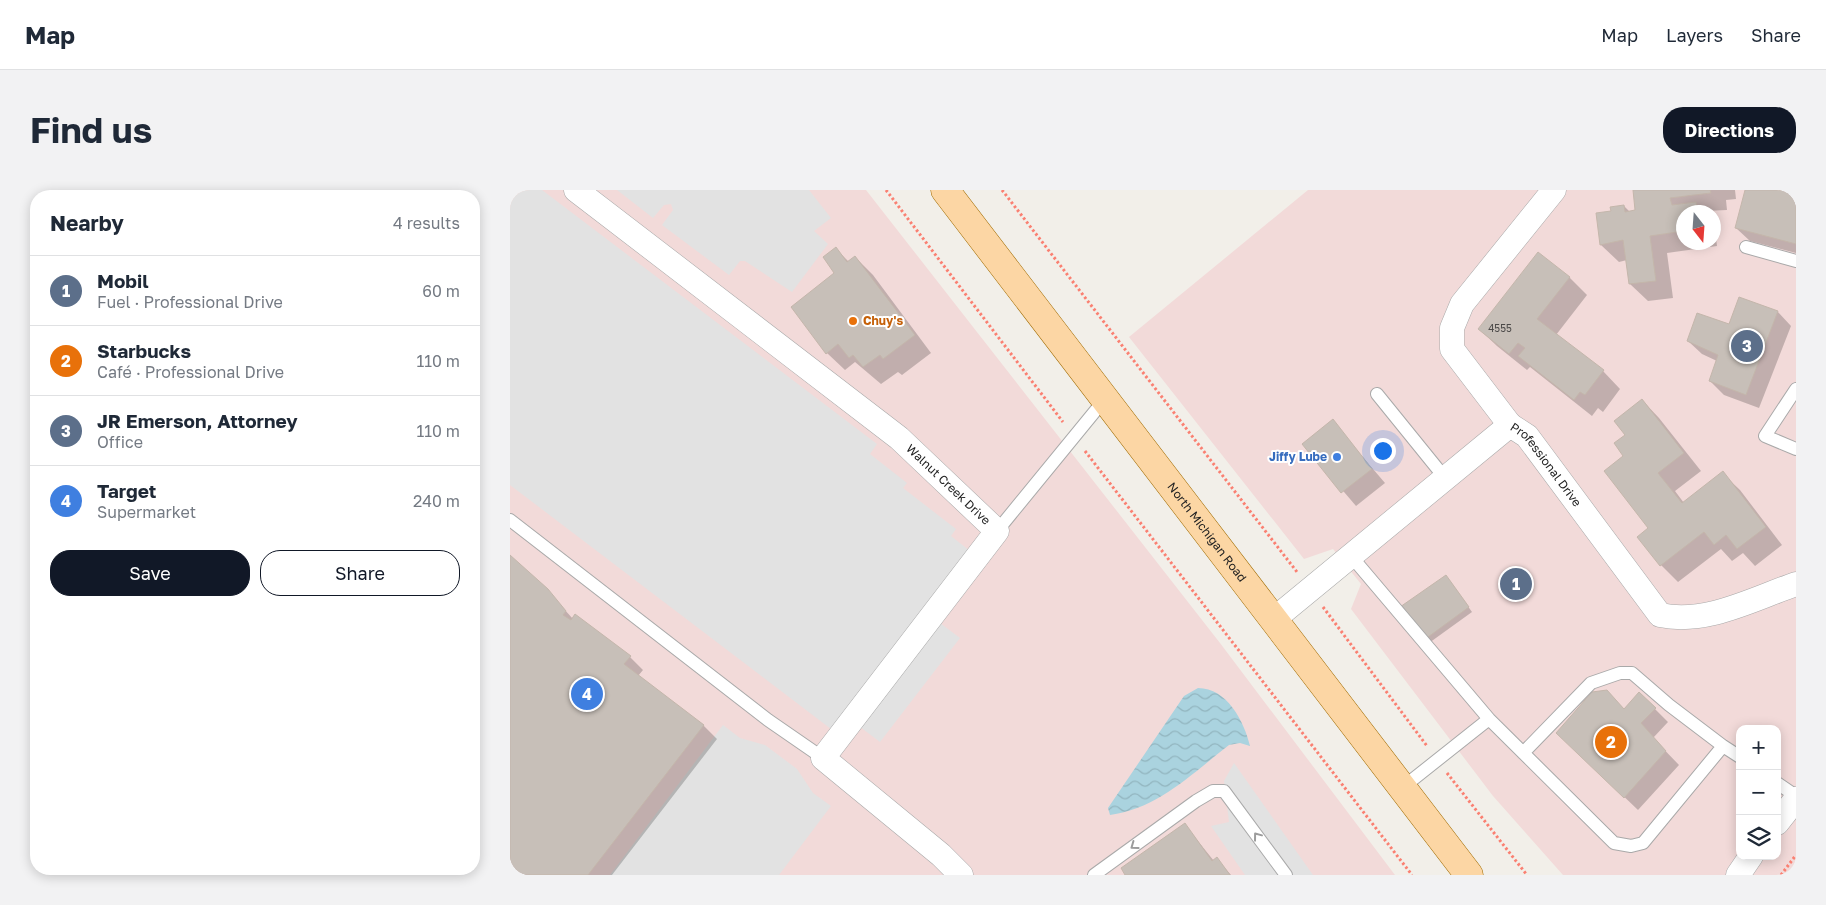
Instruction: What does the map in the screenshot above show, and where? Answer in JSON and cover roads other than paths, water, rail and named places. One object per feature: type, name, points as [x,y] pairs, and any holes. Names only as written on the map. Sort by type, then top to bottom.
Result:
[{"type":"main road","name":"North Michigan Road","points":[[954,193],[1104,399],[1469,875]]},
{"type":"street","name":"Walnut Creek Drive","points":[[576,190],[899,438],[997,531],[822,758]]},
{"type":"street","points":[[1510,425],[1452,349],[1452,328],[1462,304],[1554,190]]},
{"type":"street","name":"Professional Drive","points":[[1274,620],[1510,425],[1527,436],[1660,615],[1677,619],[1705,616],[1796,584]]},
{"type":"street","points":[[822,758],[941,855],[961,875]]},
{"type":"street","points":[[1781,818],[1796,797]]},
{"type":"street","points":[[1738,875],[1748,860]]},
{"type":"lane","points":[[1746,247],[1796,261]]},
{"type":"lane","points":[[1796,389],[1765,436],[1796,449]]},
{"type":"lane","points":[[1377,394],[1445,478]]},
{"type":"lane","points":[[997,531],[1104,399]]},
{"type":"lane","points":[[510,520],[768,720],[822,758]]},
{"type":"lane","points":[[1351,556],[1489,719],[1614,843],[1631,846],[1643,843],[1723,746]]},
{"type":"lane","points":[[1523,753],[1591,683],[1620,673],[1632,673],[1669,705],[1736,754]]},
{"type":"lane","points":[[1402,788],[1489,719]]},
{"type":"lane","points":[[1781,786],[1796,797]]},
{"type":"lane","points":[[1098,874],[1196,801],[1213,791],[1224,791],[1286,875]]},
{"type":"water","points":[[1198,688],[1208,689],[1226,700],[1239,717],[1250,746],[1240,743],[1229,745],[1188,778],[1159,798],[1127,811],[1110,815],[1108,808],[1184,696]]},
{"type":"place","name":"Chuy's","points":[[853,321]]},
{"type":"place","name":"JR Emerson, Attorney","points":[[1747,346]]},
{"type":"place","name":"Jiffy Lube","points":[[1337,457]]},
{"type":"place","name":"Mobil","points":[[1516,584]]},
{"type":"place","name":"Target","points":[[587,694]]},
{"type":"place","name":"Starbucks","points":[[1611,742]]}]
